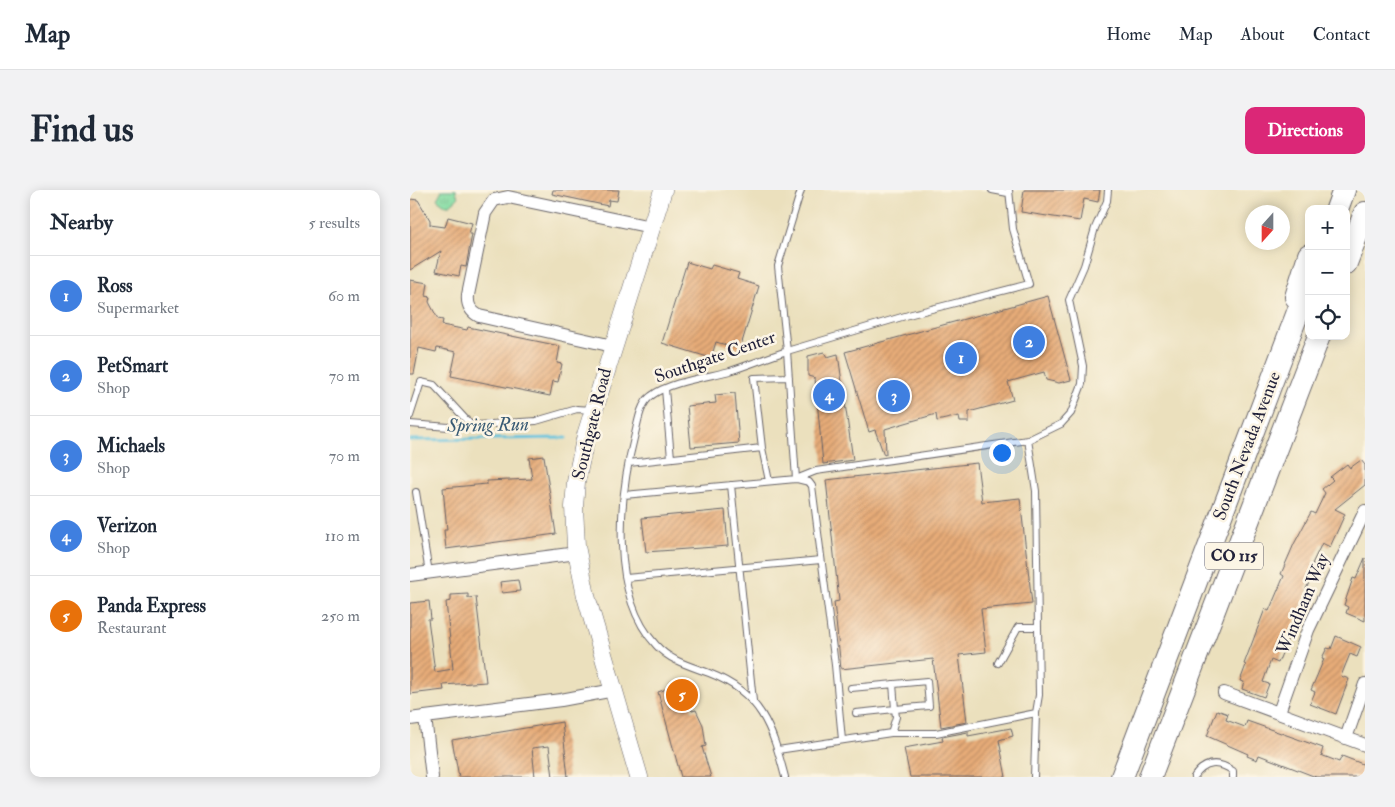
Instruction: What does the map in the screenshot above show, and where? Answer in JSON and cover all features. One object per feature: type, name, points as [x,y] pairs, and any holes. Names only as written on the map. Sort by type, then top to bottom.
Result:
[{"type":"highway","points":[[1324,205],[1328,190]]},
{"type":"highway","points":[[1338,205],[1344,190]]},
{"type":"highway","points":[[1350,252],[1365,213]]},
{"type":"highway","points":[[1350,264],[1365,233]]},
{"type":"highway","points":[[1257,420],[1305,268]]},
{"type":"highway","name":"South Nevada Avenue","points":[[1122,777],[1305,294]]},
{"type":"highway","name":"South Nevada Avenue","points":[[1150,777],[1317,340]]},
{"type":"street","name":"Southgate Road","points":[[639,777],[586,596],[577,553],[574,513],[576,482],[593,410],[663,190]]},
{"type":"street","points":[[613,346],[479,316],[474,313],[468,302],[468,295],[485,213],[494,200],[508,197],[651,227]]},
{"type":"street","name":"Windham Way","points":[[1278,712],[1308,630],[1365,511]]},
{"type":"street","points":[[410,575],[577,553]]},
{"type":"street","points":[[1346,738],[1365,684]]},
{"type":"street","points":[[410,719],[561,700],[614,690]]},
{"type":"street","points":[[1224,693],[1365,745]]},
{"type":"street","points":[[425,717],[432,777]]},
{"type":"lane","name":"Southgate Center","points":[[785,777],[768,723],[754,701],[734,685],[676,661],[655,645],[639,620],[626,578],[623,550],[624,495],[629,463],[643,405],[649,397],[665,389],[732,370],[787,351],[778,266],[801,190]]},
{"type":"lane","points":[[796,479],[787,351],[912,314],[1029,284],[1013,229],[1008,192],[992,190]]},
{"type":"lane","points":[[796,479],[816,471],[1028,440],[1060,424],[1071,413],[1082,384],[1083,366],[1069,300],[1084,266],[1095,228],[1107,201],[1108,190]]},
{"type":"lane","points":[[769,481],[762,448],[754,378],[789,377]]},
{"type":"lane","points":[[410,416],[421,382],[434,385],[470,424]]},
{"type":"lane","points":[[665,389],[671,458]]},
{"type":"lane","points":[[410,424],[449,427],[470,424],[536,421],[577,409],[593,410]]},
{"type":"lane","points":[[1028,440],[1036,491],[1039,695],[1036,713],[1034,777]]},
{"type":"lane","points":[[629,463],[762,448]]},
{"type":"lane","points":[[624,495],[796,479],[809,482],[812,486],[842,740]]},
{"type":"lane","points":[[731,485],[754,701]]},
{"type":"lane","points":[[416,492],[429,572]]},
{"type":"lane","points":[[626,578],[821,560]]},
{"type":"lane","points":[[998,663],[1018,627],[1038,627]]},
{"type":"lane","points":[[851,688],[927,681],[929,706],[856,713]]},
{"type":"lane","points":[[892,733],[896,717],[893,684]]},
{"type":"lane","points":[[778,750],[892,733],[936,733],[1036,713]]},
{"type":"lane","points":[[1194,777],[1198,770],[1208,764],[1220,763],[1233,771],[1233,777]]},
{"type":"green space","points":[[442,190],[456,190],[458,198],[450,205],[445,205],[437,199]]},
{"type":"building","points":[[553,190],[619,190],[617,201],[609,200],[608,206],[552,194]]},
{"type":"building","points":[[1024,190],[1100,190],[1098,202],[1084,199],[1080,221],[1021,212]]},
{"type":"building","points":[[410,199],[418,200],[430,220],[430,225],[445,227],[448,217],[472,223],[466,267],[461,266],[459,276],[436,271],[441,251],[410,270]]},
{"type":"building","points":[[687,262],[710,269],[712,265],[739,273],[737,279],[759,286],[740,349],[716,342],[711,358],[662,343]]},
{"type":"building","points":[[410,280],[428,283],[426,296],[430,297],[429,302],[438,319],[443,320],[442,325],[467,330],[468,327],[560,346],[557,363],[562,364],[558,382],[553,381],[550,396],[451,376],[456,352],[437,348],[436,352],[419,348],[414,374],[410,374]]},
{"type":"building","points":[[1048,296],[1071,380],[1059,383],[1046,380],[1044,372],[1008,382],[1013,400],[969,412],[969,422],[960,422],[959,416],[937,421],[936,414],[885,429],[886,454],[884,455],[875,430],[869,432],[845,352]]},
{"type":"building","points":[[824,352],[827,357],[838,354],[853,460],[823,464],[815,378],[808,376],[808,356]]},
{"type":"building","points":[[735,393],[739,443],[691,447],[687,406],[716,403],[715,395]]},
{"type":"building","points":[[544,456],[556,534],[446,549],[444,530],[447,530],[443,488],[487,484],[487,481],[532,479],[529,458]]},
{"type":"building","points":[[1361,460],[1365,465],[1365,485],[1335,509],[1345,514],[1330,547],[1322,543],[1312,564],[1317,566],[1306,589],[1308,590],[1278,663],[1271,660],[1263,682],[1269,684],[1264,697],[1242,689],[1244,682],[1240,681],[1246,665],[1244,664],[1265,609],[1269,611],[1284,576],[1281,574],[1294,544],[1311,512],[1315,514],[1325,493],[1322,489],[1333,480],[1330,477],[1347,464],[1350,468]]},
{"type":"building","points":[[977,463],[982,502],[1020,498],[1032,604],[981,609],[986,652],[959,655],[967,722],[941,727],[933,659],[841,669],[834,602],[839,601],[826,480]]},
{"type":"building","points":[[725,510],[728,546],[646,552],[642,518]]},
{"type":"building","points":[[1365,558],[1365,621],[1346,613],[1348,607],[1344,605],[1353,578],[1356,579]]},
{"type":"building","points":[[518,580],[520,591],[502,593],[500,582]]},
{"type":"building","points":[[468,594],[468,598],[476,597],[486,682],[443,685],[444,690],[410,694],[410,603],[429,601],[431,619],[428,619],[435,672],[453,669],[446,602],[451,601],[451,595]]},
{"type":"building","points":[[1336,636],[1361,647],[1357,657],[1350,654],[1341,676],[1349,679],[1336,714],[1310,704],[1315,692],[1311,690],[1324,659],[1322,658],[1327,648],[1331,649]]},
{"type":"building","points":[[673,683],[688,687],[692,711],[696,710],[703,725],[706,746],[702,747],[711,777],[681,777],[658,692],[672,687]]},
{"type":"building","points":[[1217,710],[1228,714],[1226,720],[1245,727],[1247,721],[1323,748],[1321,755],[1339,762],[1342,756],[1365,765],[1365,777],[1316,777],[1259,755],[1257,760],[1247,756],[1248,754],[1207,736]]},
{"type":"building","points":[[562,722],[568,777],[553,777],[549,746],[532,748],[535,777],[459,777],[452,740]]},
{"type":"building","points":[[1011,728],[1013,736],[999,740],[1006,777],[910,777],[904,748],[943,741],[942,737],[968,732],[968,736]]},
{"type":"waterway","name":"Spring Run","points":[[410,440],[566,438]]},
{"type":"place","name":"PetSmart","points":[[1029,342]]},
{"type":"place","name":"Ross","points":[[961,358]]},
{"type":"place","name":"Verizon","points":[[829,395]]},
{"type":"place","name":"Michaels","points":[[894,396]]},
{"type":"place","name":"Panda Express","points":[[682,695]]}]
